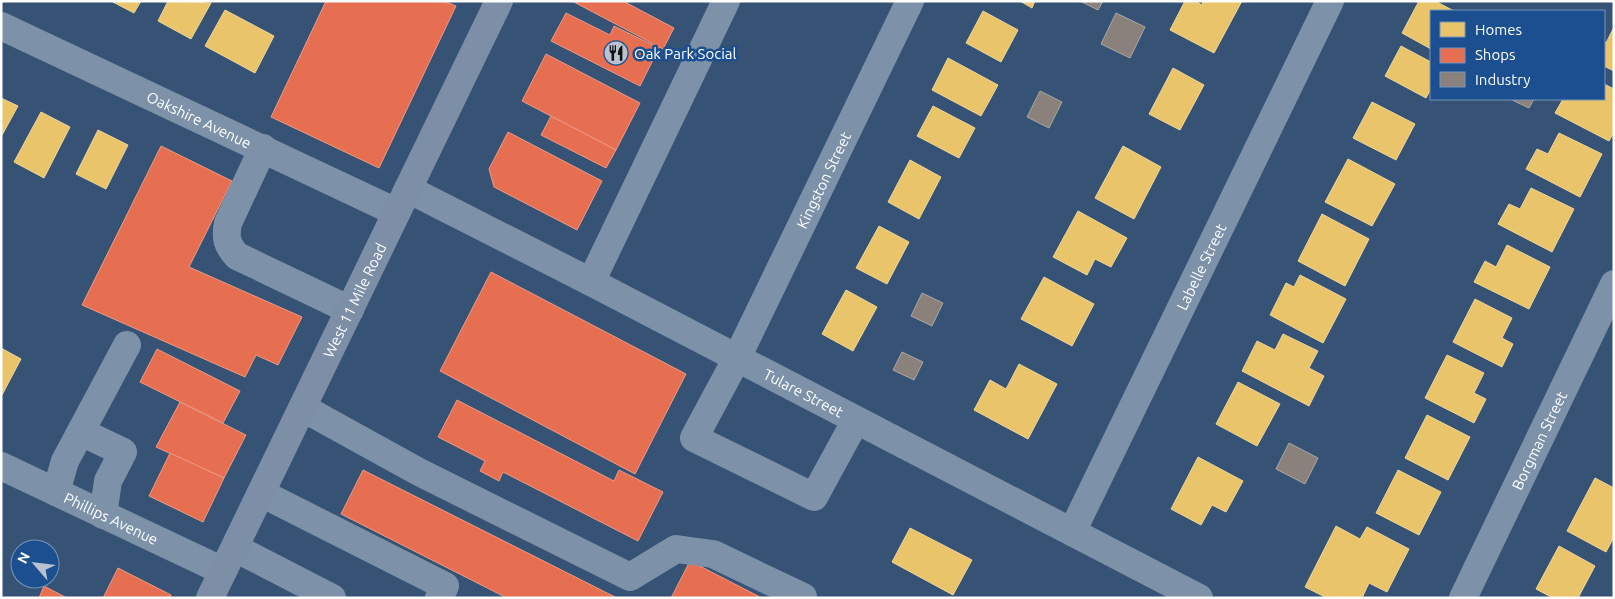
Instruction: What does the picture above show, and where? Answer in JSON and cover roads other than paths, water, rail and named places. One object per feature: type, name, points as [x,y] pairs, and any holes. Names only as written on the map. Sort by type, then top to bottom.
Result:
[{"type":"main road","name":"West 11 Mile Road","points":[[210,598],[499,1]]},
{"type":"street","points":[[591,282],[726,1]]},
{"type":"street","name":"Kingston Street","points":[[856,420],[814,497],[694,438],[737,358],[910,1]]},
{"type":"street","name":"Labelle Street","points":[[1072,532],[1330,1]]},
{"type":"street","name":"Oakshire Avenue","points":[[1,26],[263,148],[402,200]]},
{"type":"street","points":[[263,148],[228,223],[225,236],[229,247],[237,256],[350,310]]},
{"type":"street","name":"Tulare Street","points":[[402,200],[591,282],[1199,598]]},
{"type":"street","name":"Borgman Street","points":[[1463,598],[1614,284]]},
{"type":"street","points":[[56,492],[65,461],[127,345]]},
{"type":"street","points":[[303,408],[419,472],[630,577],[676,549],[685,550],[713,554],[803,597]]},
{"type":"street","points":[[81,432],[122,452],[108,481],[103,515]]},
{"type":"street","name":"Phillips Avenue","points":[[1,466],[103,515],[229,559],[332,598]]},
{"type":"street","points":[[261,493],[445,586],[440,598]]},
{"type":"place","name":"Oak Park Social","points":[[616,53]]}]
